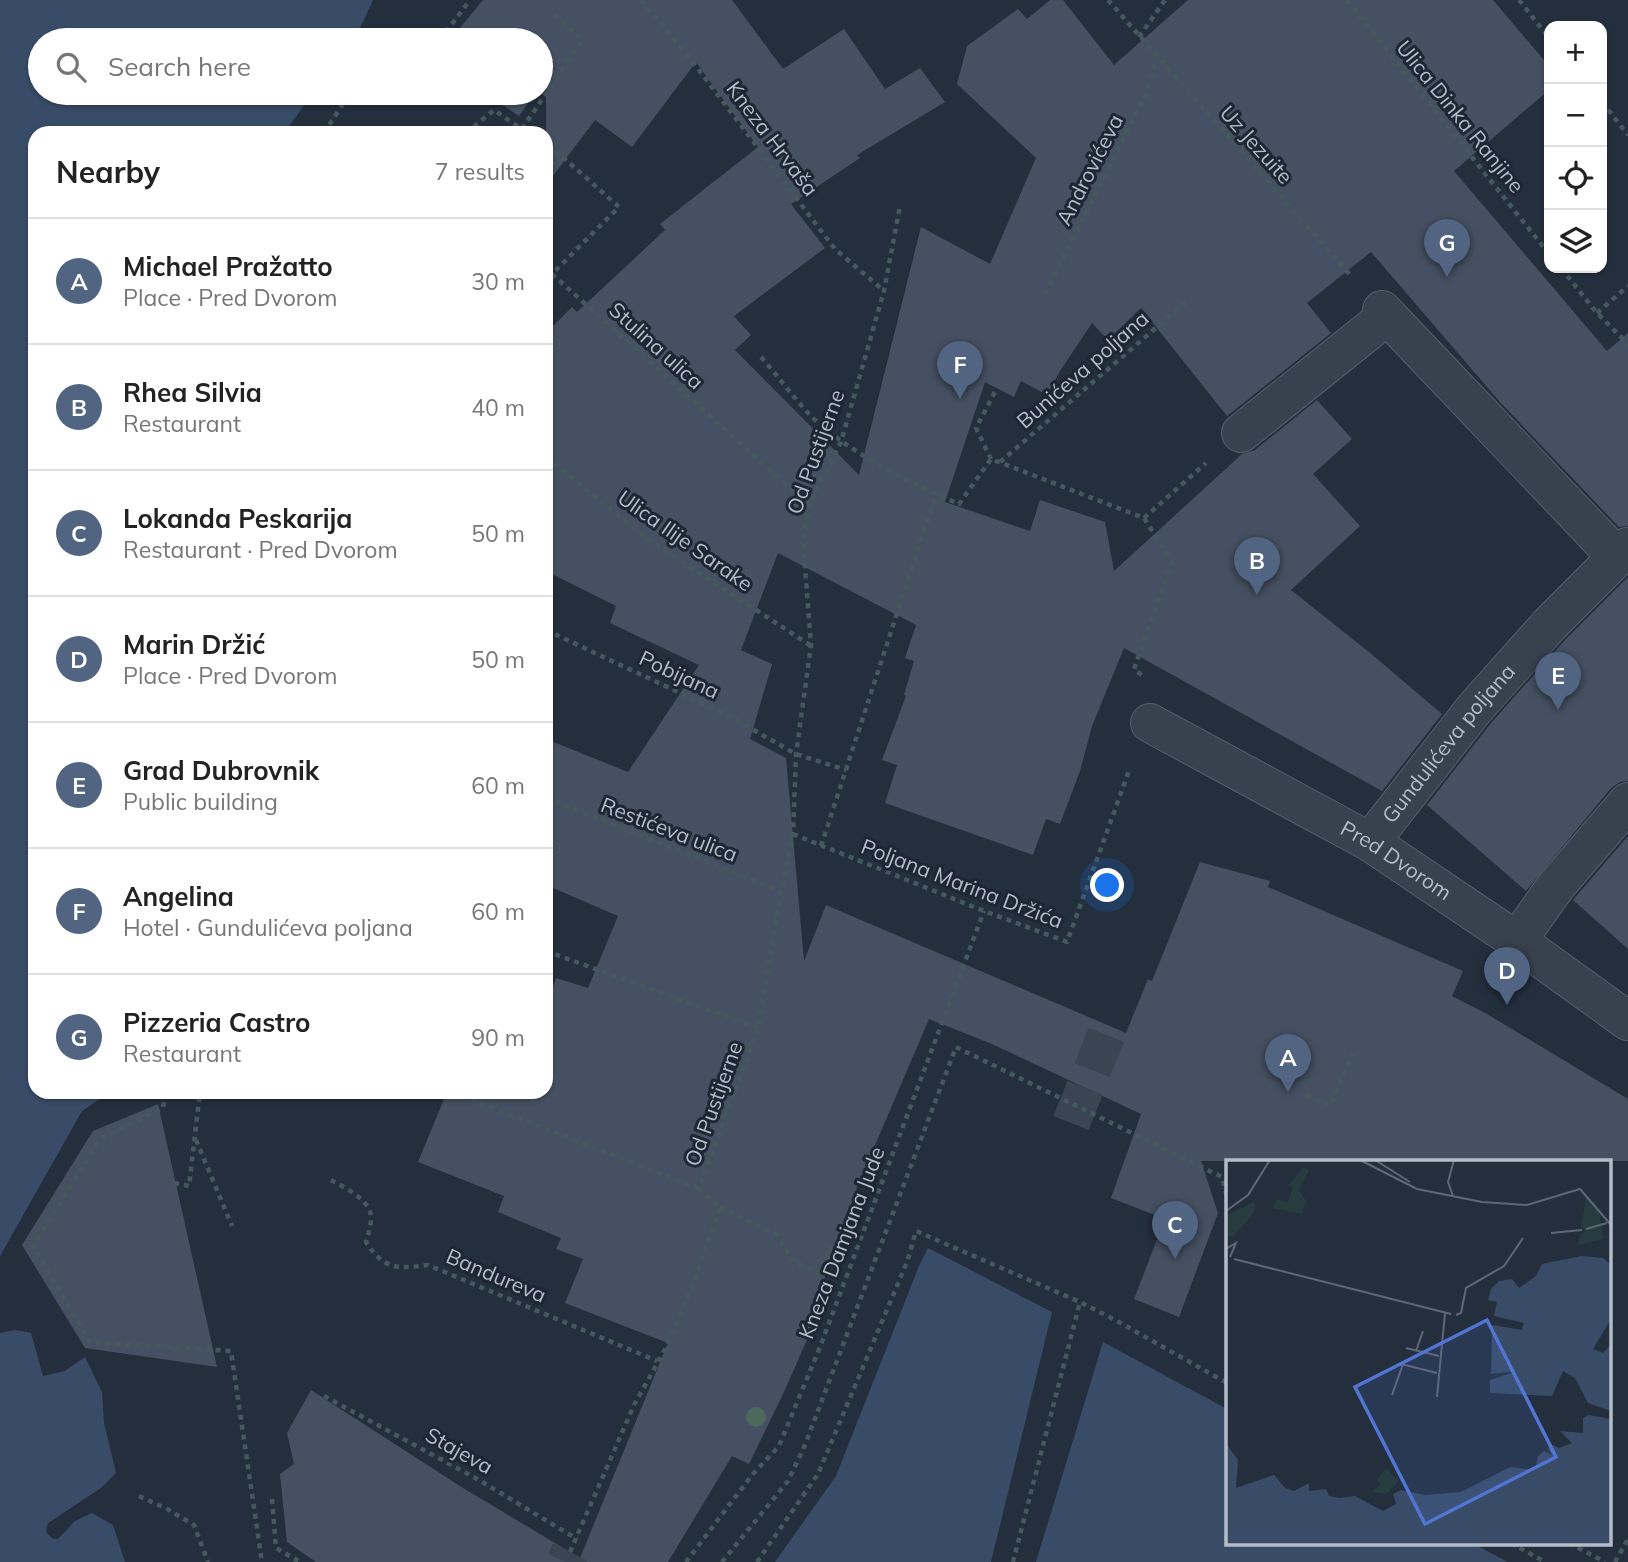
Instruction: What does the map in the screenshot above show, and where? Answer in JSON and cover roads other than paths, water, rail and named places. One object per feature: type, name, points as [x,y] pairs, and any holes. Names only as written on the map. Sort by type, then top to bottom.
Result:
[{"type":"street","name":"Gundulićeva poljana","points":[[1241,433],[1384,313],[1622,552],[1550,624],[1475,708],[1370,842]]},
{"type":"street","name":"Pred Dvorom","points":[[1150,723],[1370,842],[1517,941],[1628,1021]]},
{"type":"street","points":[[1517,941],[1556,886],[1628,802]]},
{"type":"water","points":[[0,0],[373,0],[359,28],[28,28],[28,105],[304,105],[289,126],[28,126],[28,1099],[100,1099],[82,1111],[0,1256]]},
{"type":"water","points":[[928,1248],[1052,1312],[991,1562],[775,1562],[836,1476]]},
{"type":"water","points":[[16,1330],[31,1333],[43,1376],[65,1371],[85,1357],[102,1392],[104,1423],[116,1473],[101,1488],[48,1523],[46,1532],[53,1539],[58,1539],[75,1521],[92,1513],[113,1525],[125,1562],[0,1562],[0,1333]]},
{"type":"water","points":[[1103,1342],[1226,1408],[1226,1544],[1474,1544],[1508,1562],[1036,1562]]},
{"type":"tunnel","points":[[1071,1123],[1110,1026]]},
{"type":"tunnel","points":[[565,1562],[570,1552]]},
{"type":"place","name":"Pizzeria Castro","points":[[1447,277]]},
{"type":"place","name":"Angelina","points":[[960,399]]},
{"type":"place","name":"Rhea Silvia","points":[[1257,595]]},
{"type":"place","name":"Grad Dubrovnik","points":[[1558,710]]},
{"type":"place","name":"Marin Držić","points":[[1507,1005]]},
{"type":"place","name":"Michael Pražatto","points":[[1288,1092]]},
{"type":"place","name":"Lokanda Peskarija","points":[[1175,1259]]}]
